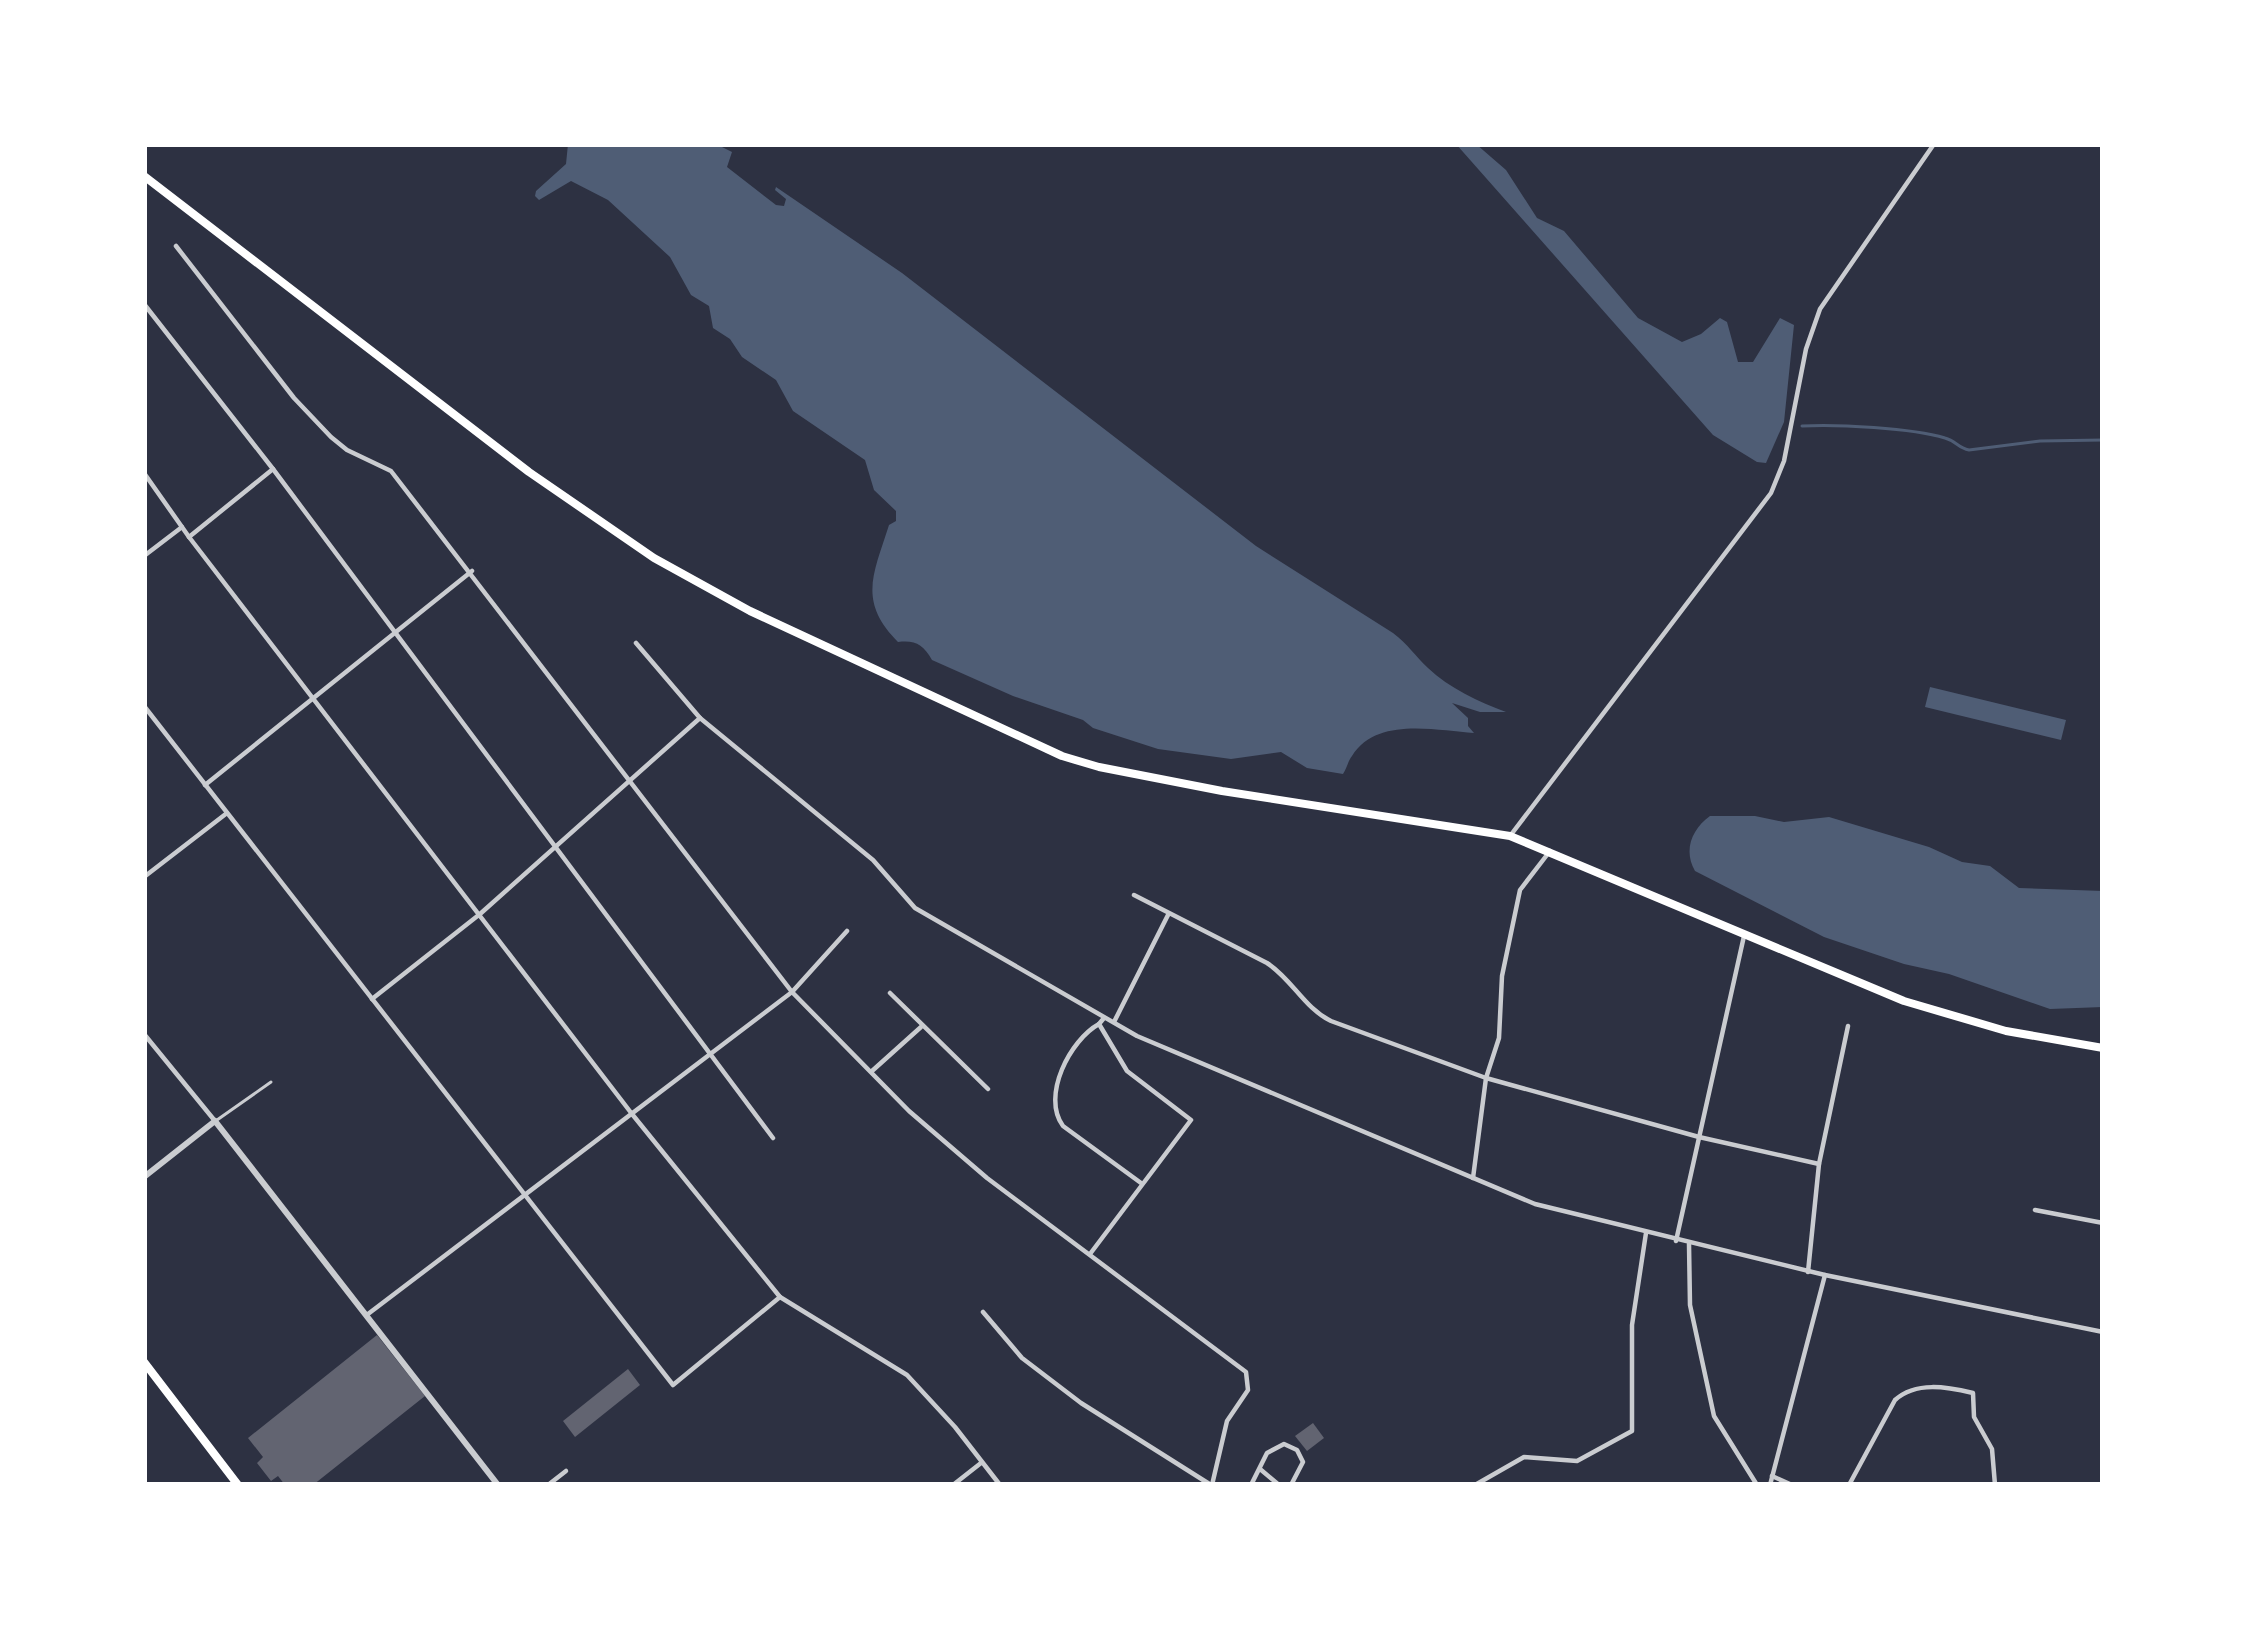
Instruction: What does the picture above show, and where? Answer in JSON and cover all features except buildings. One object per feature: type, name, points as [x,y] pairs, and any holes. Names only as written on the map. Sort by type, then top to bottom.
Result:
[{"type":"main road","points":[[144,176],[588,514],[654,558],[750,611],[916,691],[1080,762],[1222,791],[1510,836],[1925,1009],[2006,1031],[2103,1048]]},
{"type":"main road","points":[[144,1362],[238,1485]]},
{"type":"street","points":[[1510,836],[1771,493],[1784,460],[1806,349],[1820,309],[1934,144]]},
{"type":"street","points":[[176,246],[294,398],[347,450],[391,471],[792,992],[909,1111],[987,1178],[1248,1376],[1247,1394],[1228,1420],[1212,1485],[1022,1358],[983,1312]]},
{"type":"street","points":[[144,304],[396,632],[772,1138]]},
{"type":"street","points":[[189,537],[273,469]]},
{"type":"street","points":[[144,472],[632,1114],[780,1297],[907,1375],[1000,1485]]},
{"type":"street","points":[[144,556],[182,526]]},
{"type":"street","points":[[205,784],[472,571]]},
{"type":"street","points":[[636,644],[700,718],[866,853],[920,913],[1101,1021],[1535,1204],[1808,1272],[2103,1332]]},
{"type":"street","points":[[144,706],[673,1385],[780,1297]]},
{"type":"street","points":[[372,999],[480,914],[700,718]]},
{"type":"street","points":[[144,877],[227,813]]},
{"type":"street","points":[[1473,1178],[1486,1078],[1499,1038],[1502,976],[1520,890],[1550,850]]},
{"type":"street","points":[[1134,895],[1268,963],[1322,1017],[1486,1078],[1699,1137],[1819,1164]]},
{"type":"street","points":[[1114,1023],[1168,915]]},
{"type":"street","points":[[368,1314],[792,992],[848,931]]},
{"type":"street","points":[[1676,1241],[1744,934]]},
{"type":"street","points":[[890,993],[988,1089]]},
{"type":"street","points":[[1090,1254],[1191,1120],[1126,1071],[1101,1021]]},
{"type":"street","points":[[1101,1021],[1083,1034],[1067,1060],[1056,1115],[1063,1126],[1143,1185]]},
{"type":"street","points":[[872,1071],[922,1025]]},
{"type":"street","points":[[1808,1272],[1819,1164],[1848,1026]]},
{"type":"street","points":[[144,1034],[498,1485]]},
{"type":"street","points":[[144,1177],[215,1121]]},
{"type":"street","points":[[2035,1210],[2103,1222]]},
{"type":"street","points":[[1475,1485],[1527,1456],[1580,1460],[1633,1429],[1632,1324],[1646,1233]]},
{"type":"street","points":[[1689,1244],[1690,1305],[1713,1413],[1757,1485]]},
{"type":"street","points":[[1770,1485],[1825,1275]]},
{"type":"street","points":[[1849,1485],[1895,1400],[1926,1387],[1972,1393],[1974,1417],[1992,1449],[1995,1485]]},
{"type":"street","points":[[1251,1485],[1271,1448],[1292,1446],[1303,1462],[1291,1485]]},
{"type":"street","points":[[953,1485],[982,1462]]},
{"type":"street","points":[[1258,1468],[1279,1485]]},
{"type":"street","points":[[548,1485],[566,1471]]},
{"type":"street","points":[[1772,1476],[1792,1485]]},
{"type":"lane","points":[[215,1121],[271,1082]]},
{"type":"water","points":[[568,144],[716,144],[732,152],[727,167],[776,205],[784,206],[786,199],[776,187],[902,273],[1256,546],[1393,633],[1445,682],[1506,712],[1480,712],[1452,703],[1468,718],[1474,733],[1408,729],[1376,735],[1352,756],[1343,774],[1307,768],[1281,752],[1231,759],[1158,749],[1013,696],[932,660],[918,644],[898,642],[877,613],[872,586],[896,511],[874,490],[865,460],[793,411],[776,380],[742,357],[730,339],[713,328],[709,306],[691,295],[670,257],[608,200],[571,181],[539,200],[535,196],[566,164]]},
{"type":"water","points":[[1456,144],[1476,144],[1506,170],[1537,218],[1564,231],[1638,318],[1682,342],[1720,318],[1727,322],[1738,362],[1753,362],[1780,318],[1794,325],[1784,422],[1766,463],[1713,435]]},
{"type":"water","points":[[1930,687],[2066,720],[2061,740],[1925,707]]},
{"type":"water","points":[[1710,816],[1755,816],[1784,822],[1829,817],[1929,847],[1962,862],[1990,866],[2019,888],[2103,891],[2103,1007],[2050,1009],[1824,937],[1695,871],[1691,840]]},
{"type":"waterway","points":[[1802,426],[1914,432],[1945,438],[1969,450],[2040,441],[2103,440]]}]
